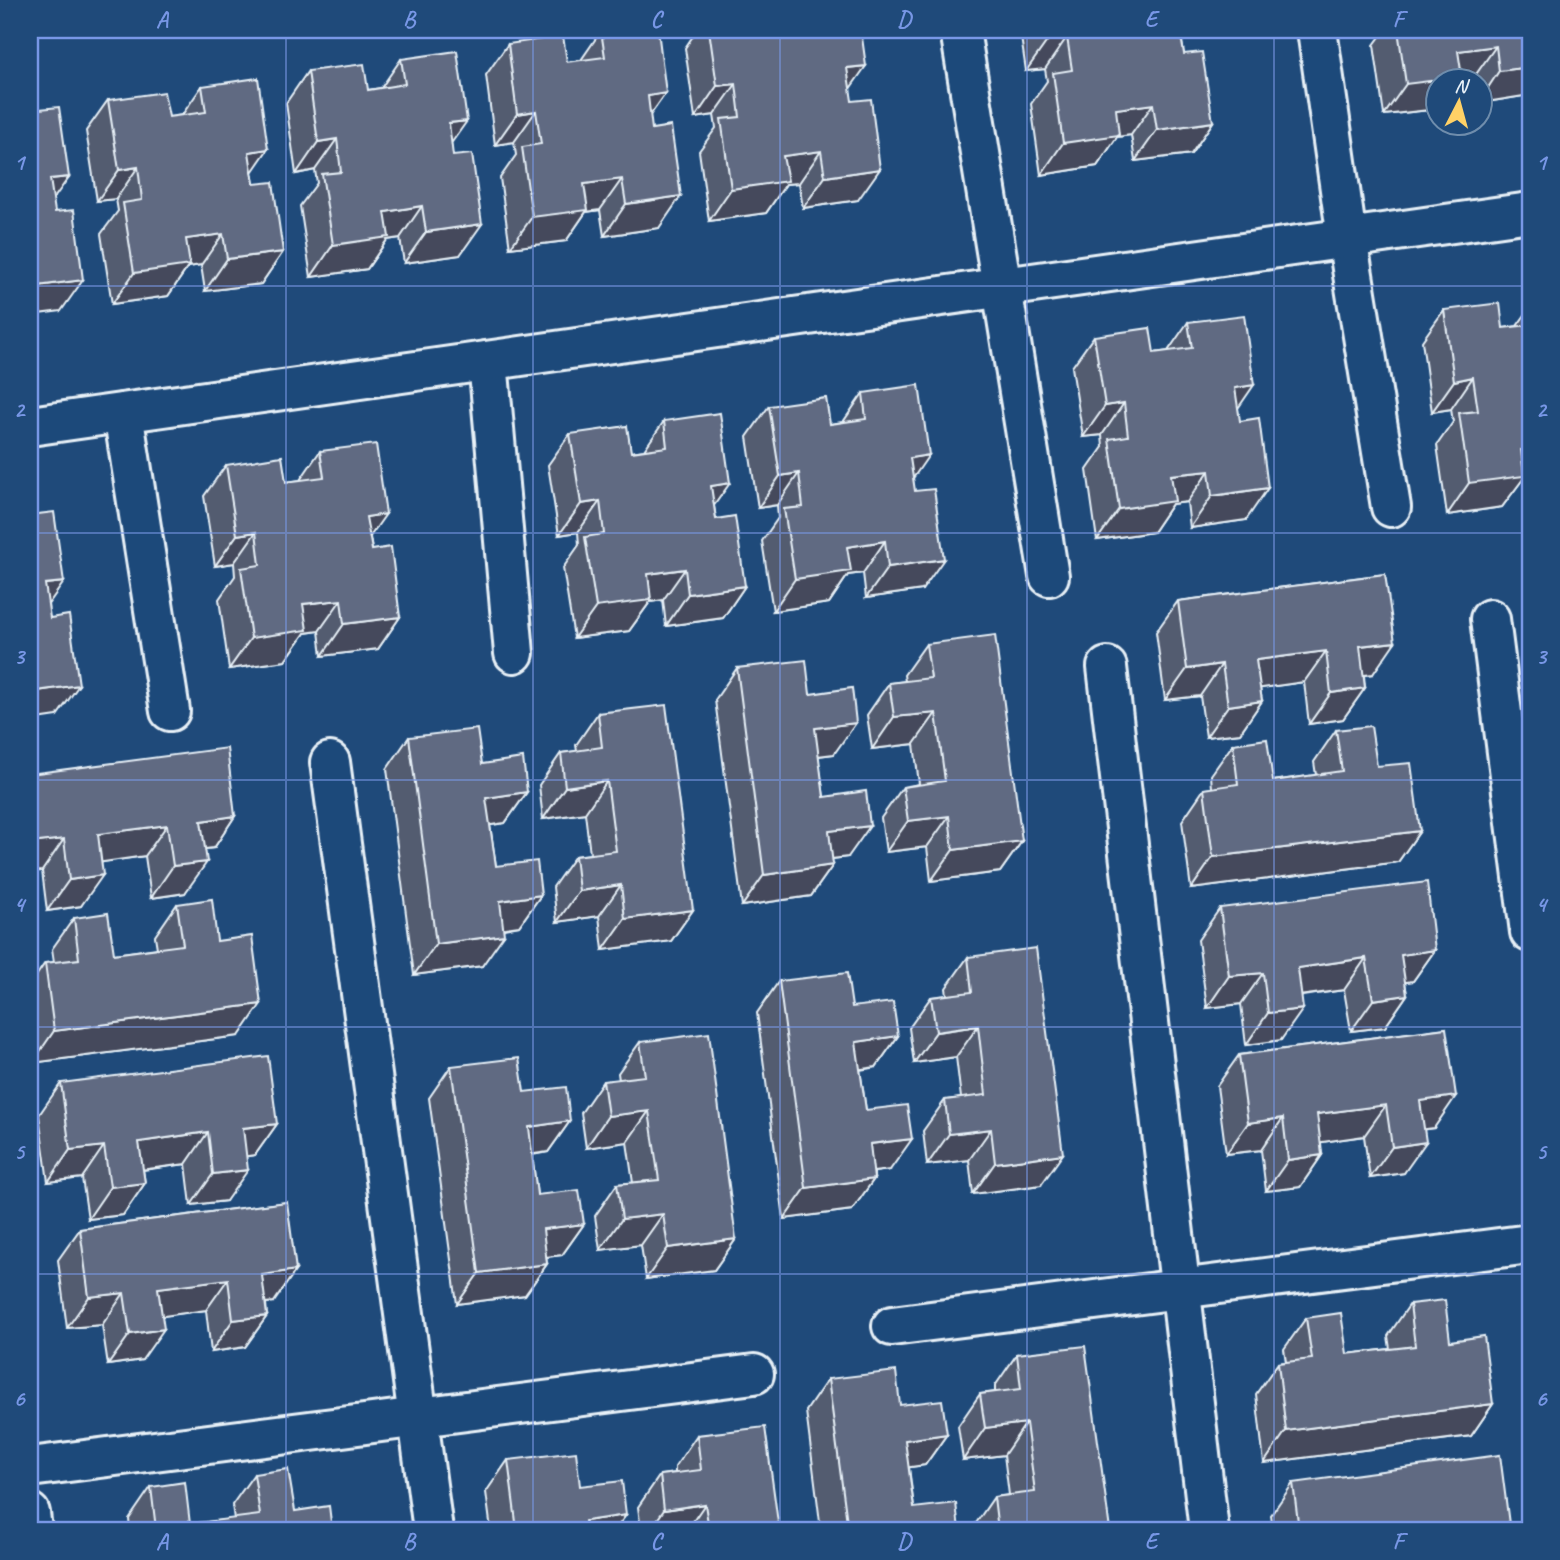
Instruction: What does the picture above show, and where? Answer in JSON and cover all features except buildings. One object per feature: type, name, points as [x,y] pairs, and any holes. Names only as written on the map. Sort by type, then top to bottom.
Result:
[{"type":"street","points":[[960,30],[1049,576]]},
{"type":"street","points":[[1317,30],[1347,238],[1391,507]]},
{"type":"street","points":[[30,426],[1530,212]]},
{"type":"street","points":[[488,361],[514,653]]},
{"type":"street","points":[[123,413],[170,711]]},
{"type":"street","points":[[1490,619],[1530,932]]},
{"type":"street","points":[[1107,667],[1209,1530]]},
{"type":"street","points":[[330,762],[433,1530]]},
{"type":"street","points":[[892,1326],[1530,1244]]},
{"type":"street","points":[[30,1467],[754,1374]]},
{"type":"street","points":[[30,1513],[32,1530]]}]
